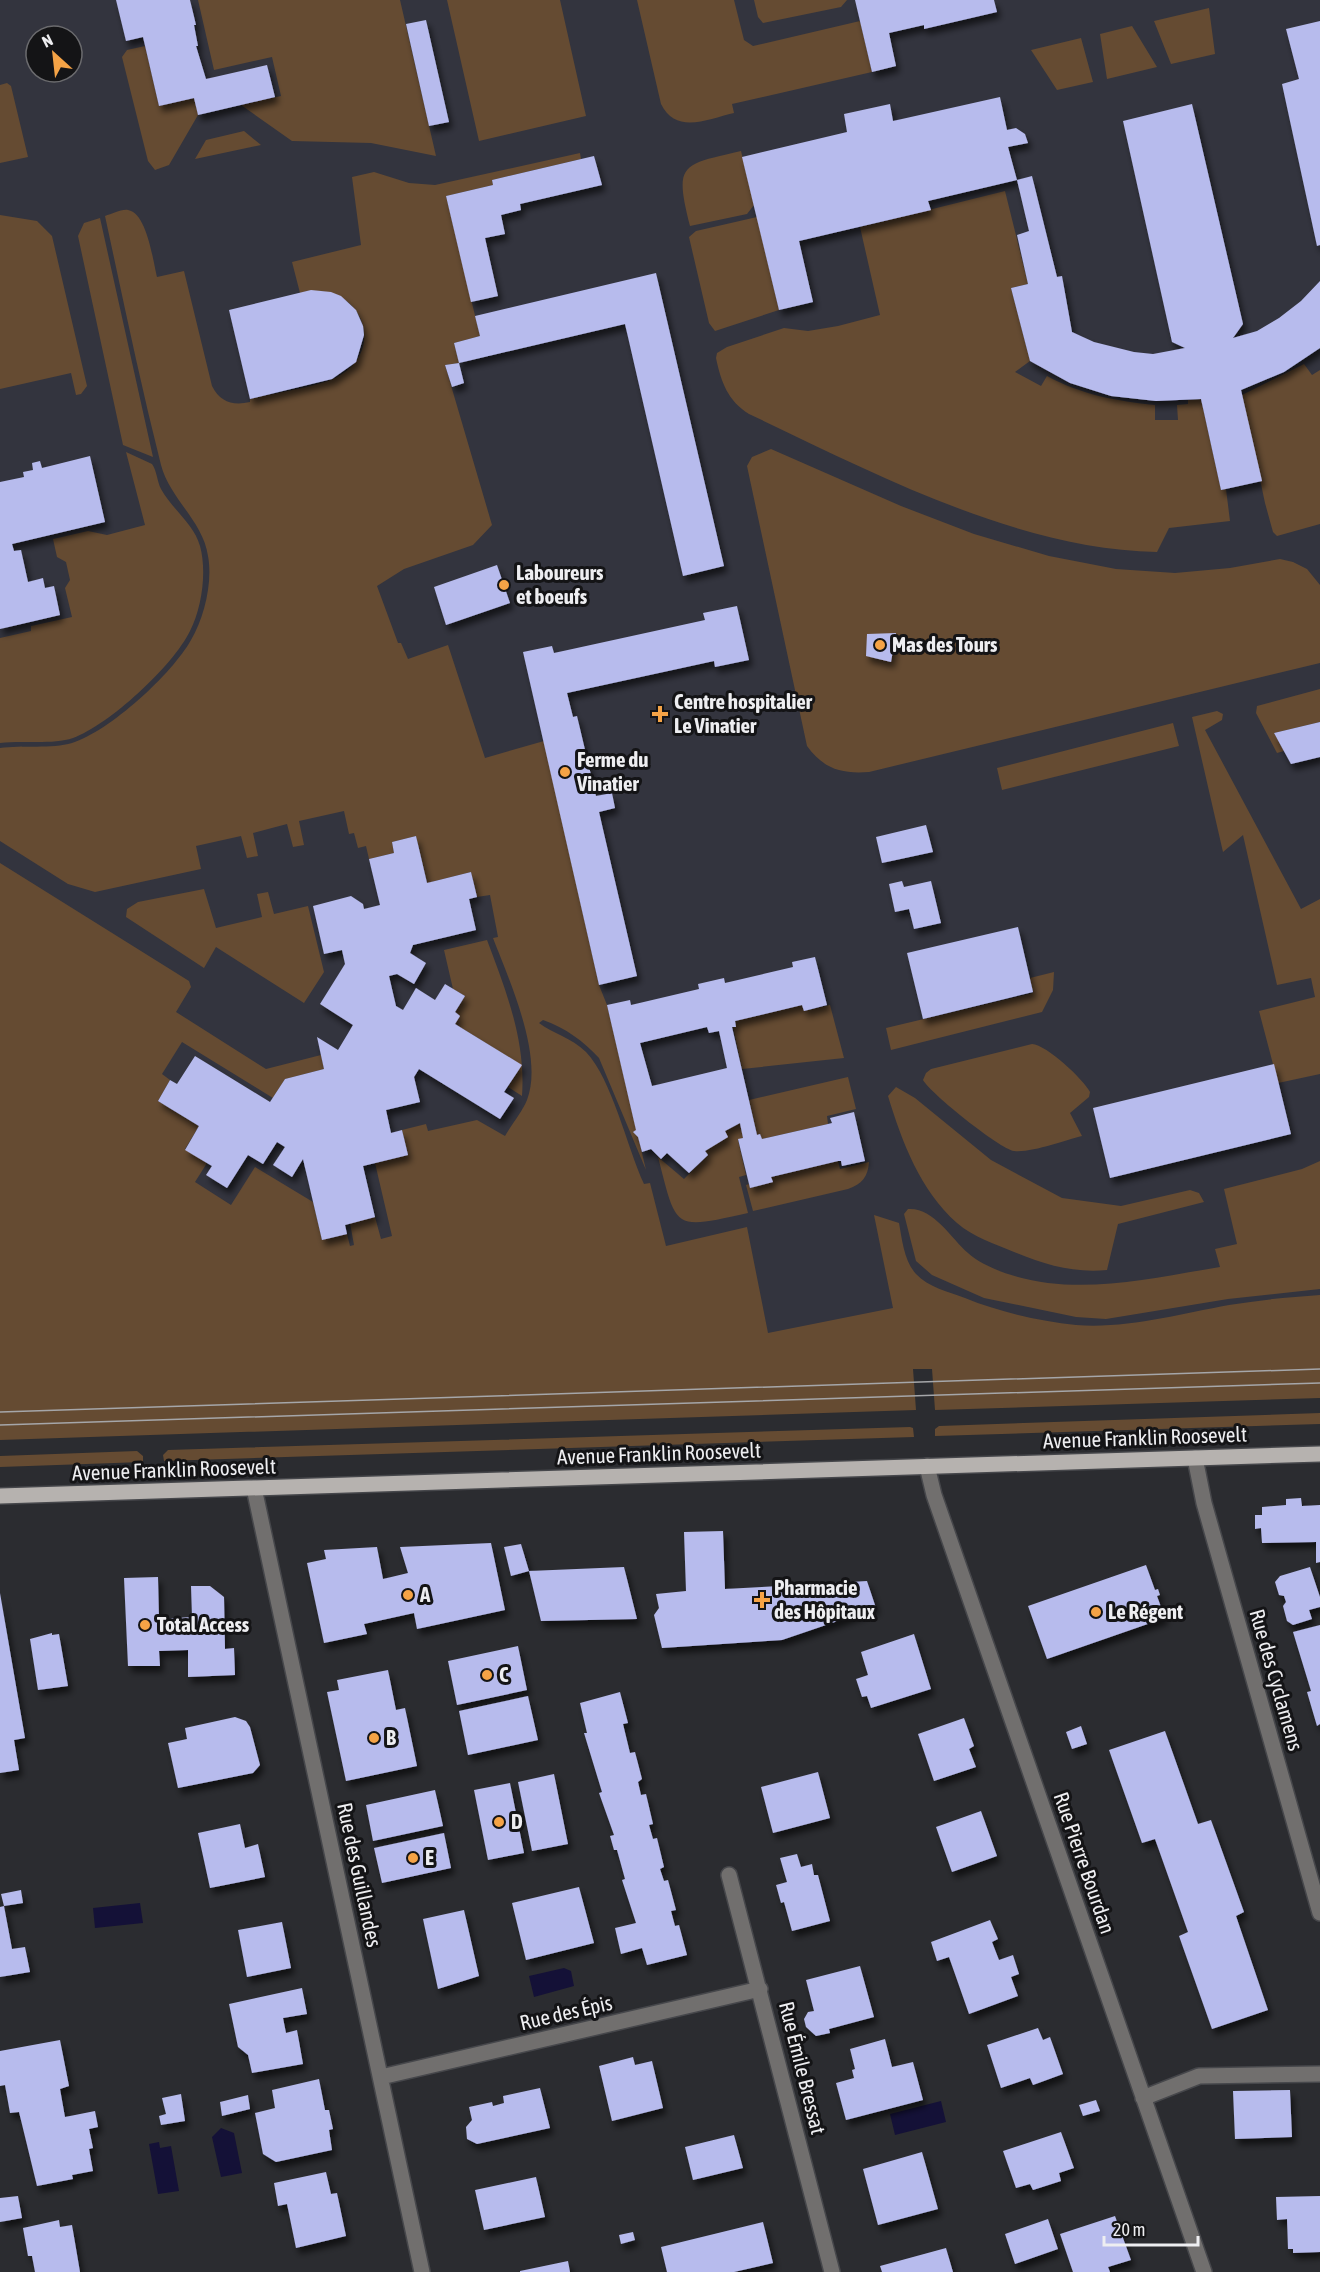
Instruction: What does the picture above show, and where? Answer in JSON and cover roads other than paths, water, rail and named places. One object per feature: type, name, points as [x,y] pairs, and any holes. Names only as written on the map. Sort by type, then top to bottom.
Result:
[{"type":"main road","name":"Avenue Franklin Roosevelt","points":[[0,1496],[1320,1454]]},
{"type":"street","name":"Rue des Cyclamens","points":[[1195,1458],[1204,1503],[1320,1913]]},
{"type":"street","name":"Rue Pierre Bourdan","points":[[927,1466],[934,1495],[1204,2272]]},
{"type":"street","name":"Rue des Guillandes","points":[[254,1488],[422,2272]]},
{"type":"street","name":"Rue Émile Bressat","points":[[729,1875],[832,2272]]},
{"type":"street","name":"Rue des Épis","points":[[381,2077],[760,1989]]},
{"type":"street","points":[[1143,2098],[1199,2076],[1320,2074]]},
{"type":"tram line","points":[[0,1412],[1320,1369]]},
{"type":"tram line","points":[[0,1425],[1320,1383]]},
{"type":"place","name":"Laboureurs et boeufs","points":[[504,585]]},
{"type":"place","name":"Mas des Tours","points":[[880,645]]},
{"type":"place","name":"Centre hospitalier Le Vinatier","points":[[660,714]]},
{"type":"place","name":"Ferme du Vinatier","points":[[565,772]]},
{"type":"place","name":"A","points":[[408,1595]]},
{"type":"place","name":"Pharmacie des Hôpitaux","points":[[762,1600]]},
{"type":"place","name":"Le Régent","points":[[1096,1612]]},
{"type":"place","name":"Total Access","points":[[145,1625]]},
{"type":"place","name":"C","points":[[487,1675]]},
{"type":"place","name":"B","points":[[374,1738]]},
{"type":"place","name":"D","points":[[499,1822]]},
{"type":"place","name":"E","points":[[413,1858]]}]
